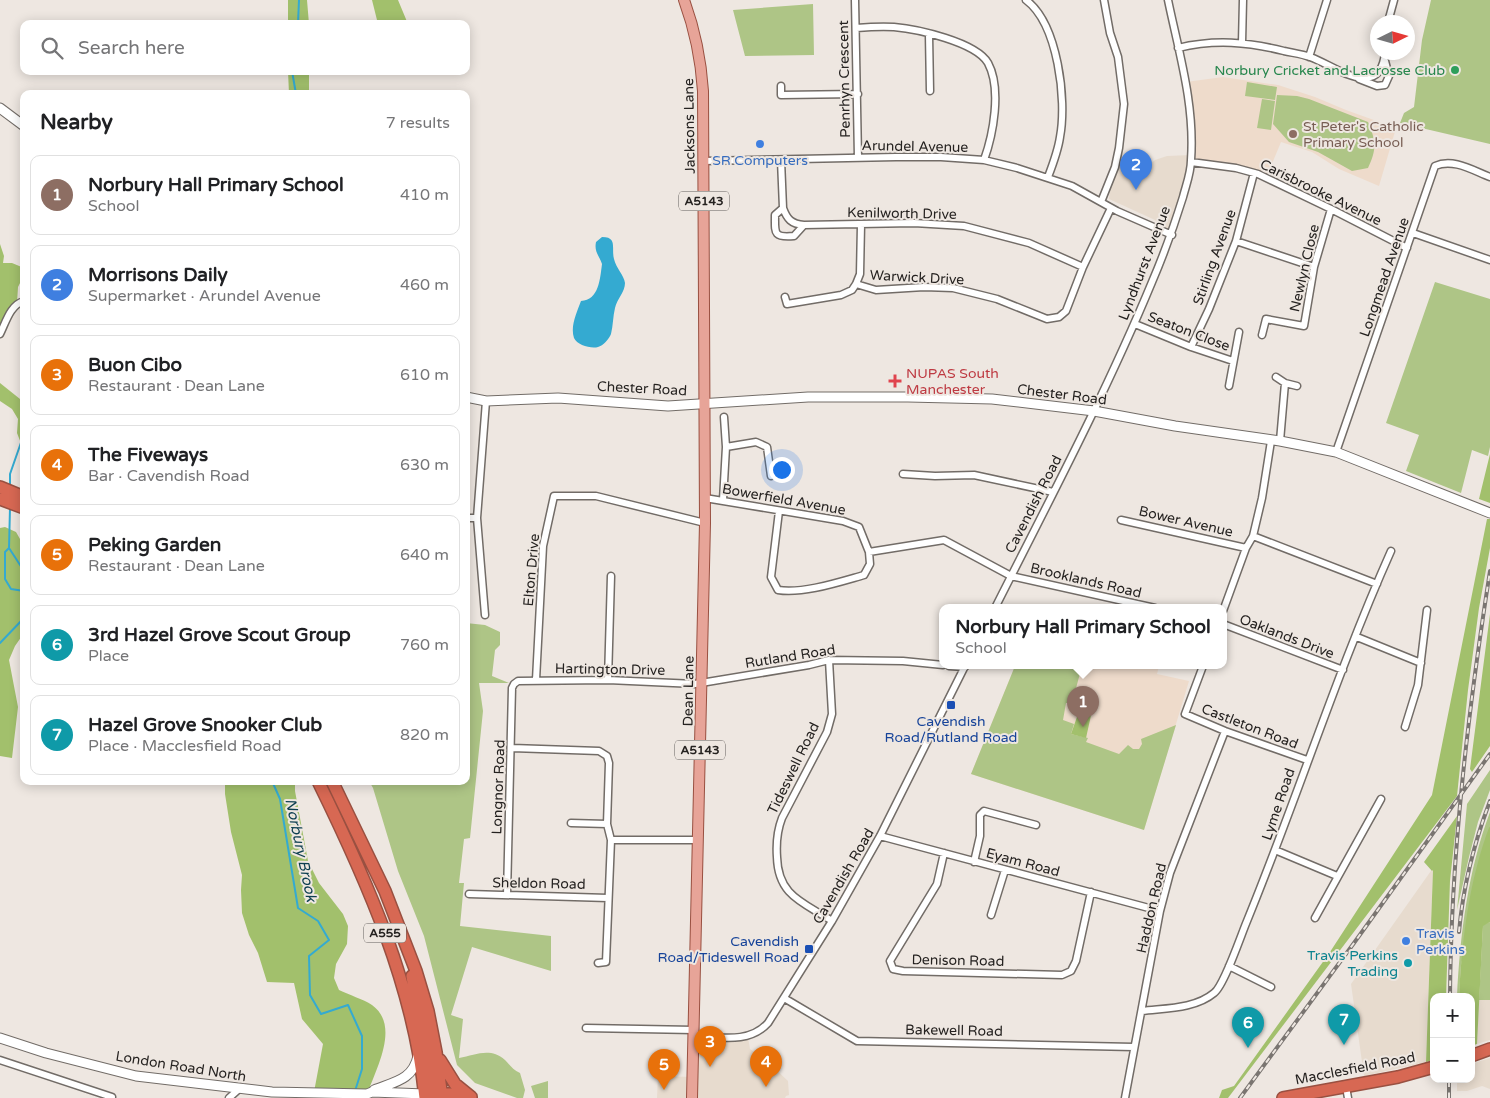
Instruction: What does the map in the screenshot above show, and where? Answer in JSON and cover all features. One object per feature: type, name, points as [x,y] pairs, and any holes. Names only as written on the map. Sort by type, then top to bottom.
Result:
[{"type":"highway","points":[[0,487],[20,495]]},
{"type":"highway","points":[[0,499],[20,506]]},
{"type":"highway","name":"A555","points":[[320,785],[386,936],[411,1014],[418,1055],[433,1096]]},
{"type":"highway","name":"A555","points":[[334,785],[384,891],[409,952],[428,1011],[436,1052],[433,1096]]},
{"type":"highway","points":[[409,952],[416,1003],[430,1067],[433,1096],[472,1098]]},
{"type":"highway","points":[[1475,1055],[1490,1049]]},
{"type":"highway","points":[[436,1052],[452,1081],[472,1098]]},
{"type":"highway","name":"Macclesfield Road","points":[[1283,1098],[1347,1092],[1430,1068]]},
{"type":"main road","name":"Jacksons Lane","points":[[683,2],[695,35],[701,61],[703,91],[705,404]]},
{"type":"main road","name":"Dean Lane","points":[[692,1098],[705,523],[705,404]]},
{"type":"street","name":"Penrhyn Crescent","points":[[855,0],[858,158]]},
{"type":"street","points":[[1027,0],[1036,8],[1050,36],[1062,93],[1060,135],[1057,152],[1048,177]]},
{"type":"street","points":[[1101,202],[1115,167],[1124,104],[1118,57],[1110,33],[1104,0]]},
{"type":"street","name":"Lyndhurst Avenue","points":[[1094,411],[1135,324],[1172,235],[1191,162],[1192,140],[1186,78],[1168,0]]},
{"type":"street","points":[[1242,43],[1243,0]]},
{"type":"street","points":[[1309,57],[1327,0]]},
{"type":"street","points":[[1390,15],[1394,0]]},
{"type":"street","points":[[856,28],[892,27],[909,29],[964,45],[981,55],[987,62],[992,75],[994,89],[990,143],[984,160]]},
{"type":"street","points":[[930,35],[930,91]]},
{"type":"street","points":[[1178,48],[1207,42],[1242,43],[1309,57],[1377,86],[1385,85],[1389,76],[1385,60]]},
{"type":"street","points":[[1353,76],[1363,78],[1373,76],[1382,68],[1385,60]]},
{"type":"street","points":[[781,86],[781,95],[858,94]]},
{"type":"street","points":[[0,108],[20,123]]},
{"type":"street","name":"Arundel Avenue","points":[[702,162],[941,157],[984,160],[1048,177],[1072,186],[1111,208],[1172,235]]},
{"type":"street","points":[[781,160],[783,208],[787,218],[794,224],[804,225]]},
{"type":"street","name":"Carisbrooke Avenue","points":[[1191,162],[1236,168],[1254,173],[1331,209],[1407,248]]},
{"type":"street","name":"Longmead Avenue","points":[[1336,452],[1435,166],[1444,162],[1455,163],[1490,177]]},
{"type":"street","name":"Stirling Avenue","points":[[1191,347],[1209,309],[1236,241],[1254,173]]},
{"type":"street","points":[[783,208],[775,215],[776,234],[780,237],[794,236],[804,225]]},
{"type":"street","name":"Warwick Drive","points":[[856,284],[876,290],[924,287],[953,288],[997,299],[1047,319],[1059,317],[1066,311],[1082,267],[1111,208]]},
{"type":"street","name":"Newlyn Close","points":[[1266,319],[1304,326],[1314,266],[1331,209]]},
{"type":"street","name":"Kenilworth Drive","points":[[804,225],[914,223],[964,226],[1029,243],[1082,267]]},
{"type":"street","points":[[787,304],[841,295],[852,290],[860,274],[860,225]]},
{"type":"street","points":[[1413,232],[1490,260]]},
{"type":"street","points":[[1236,241],[1314,266]]},
{"type":"street","points":[[0,334],[11,311],[20,302]]},
{"type":"street","name":"Newlyn Close","points":[[1262,335],[1268,311]]},
{"type":"street","name":"Seaton Close","points":[[1135,324],[1191,347],[1234,361]]},
{"type":"street","name":"Seaton Close","points":[[1229,386],[1239,332]]},
{"type":"street","points":[[1276,377],[1285,383],[1297,386]]},
{"type":"street","points":[[1280,441],[1285,383]]},
{"type":"street","name":"Chester Road","points":[[470,398],[486,401],[558,398],[668,406],[808,397],[992,399],[1094,411],[1336,452],[1490,513]]},
{"type":"street","points":[[485,615],[476,518],[486,401]]},
{"type":"street","name":"Cavendish Road","points":[[997,604],[1094,411]]},
{"type":"street","points":[[723,500],[726,447],[724,417]]},
{"type":"street","points":[[1226,604],[1246,548],[1253,536],[1262,498],[1270,440]]},
{"type":"street","points":[[726,447],[756,442],[767,447],[771,476]]},
{"type":"street","points":[[903,474],[935,476],[974,475],[1053,492]]},
{"type":"street","name":"Elton Drive","points":[[536,680],[543,546],[554,496],[596,496],[705,523]]},
{"type":"street","name":"Bowerfield Avenue","points":[[705,498],[843,521],[859,527],[869,552]]},
{"type":"street","points":[[779,511],[771,577],[778,590],[790,592],[803,590],[864,575],[870,564],[869,552],[944,540],[1011,576]]},
{"type":"street","points":[[470,518],[476,518]]},
{"type":"street","name":"Bower Avenue","points":[[1121,520],[1246,548]]},
{"type":"street","points":[[1253,536],[1377,584]]},
{"type":"street","name":"Lyme Road","points":[[1142,1011],[1201,1002],[1216,992],[1229,966],[1275,850],[1307,760],[1391,551]]},
{"type":"street","points":[[608,680],[611,576]]},
{"type":"street","name":"Brooklands Road","points":[[1011,576],[1137,604]]},
{"type":"street","points":[[1405,727],[1411,710],[1421,663],[1427,610]]},
{"type":"street","name":"Oaklands Drive","points":[[1227,626],[1343,670]]},
{"type":"street","points":[[1356,637],[1421,663]]},
{"type":"street","name":"Rutland Road","points":[[702,683],[829,660],[903,661],[939,665]]},
{"type":"street","name":"Tideswell Road","points":[[829,660],[832,714],[827,732],[782,818],[778,828],[776,852],[777,870],[785,887],[793,896],[832,921]]},
{"type":"street","name":"Cavendish Road","points":[[694,1033],[741,1038],[754,1035],[768,1023],[832,921],[880,836],[964,669]]},
{"type":"street","name":"Castleton Road","points":[[1202,669],[1185,714],[1225,731],[1307,760]]},
{"type":"street","name":"Hartington Drive","points":[[518,681],[608,680],[702,683]]},
{"type":"street","name":"Longnor Road","points":[[507,895],[512,688],[518,681]]},
{"type":"street","name":"Haddon Road","points":[[1125,1098],[1160,911],[1170,873],[1225,731]]},
{"type":"street","points":[[512,748],[599,751],[607,756],[609,763],[607,824],[611,840],[606,962],[598,963]]},
{"type":"street","points":[[1315,918],[1381,799]]},
{"type":"street","points":[[974,862],[980,836],[980,815],[984,810],[1036,825]]},
{"type":"street","points":[[571,823],[607,824]]},
{"type":"street","name":"Eyam Road","points":[[880,836],[1160,911]]},
{"type":"street","points":[[611,840],[698,840]]},
{"type":"street","points":[[1275,850],[1337,876]]},
{"type":"street","name":"Denison Road","points":[[944,853],[937,884],[890,961],[892,969],[904,971],[1062,975],[1071,971],[1076,961],[1091,892]]},
{"type":"street","points":[[991,915],[1005,870]]},
{"type":"street","name":"Sheldon Road","points":[[469,894],[608,898]]},
{"type":"street","points":[[1229,966],[1271,987]]},
{"type":"street","name":"Bakewell Road","points":[[784,998],[857,1041],[1134,1047]]},
{"type":"street","points":[[586,1028],[694,1033]]},
{"type":"street","name":"London Road North","points":[[0,1038],[46,1053],[136,1076],[272,1092],[370,1094]]},
{"type":"street","points":[[370,1094],[406,1078],[413,1070],[418,1055]]},
{"type":"street","points":[[0,1060],[112,1097]]},
{"type":"street","points":[[229,1098],[239,1089]]},
{"type":"street","points":[[370,1094],[433,1096]]},
{"type":"shaded area","name":"St Peter's Catholic Primary School","points":[[1223,77],[1278,85],[1396,128],[1379,186],[1339,169],[1312,152],[1281,142],[1266,178],[1258,174],[1191,162],[1186,82]]},
{"type":"shaded area","points":[[1191,155],[1172,235],[1155,220],[1109,199],[1110,189],[1119,161],[1148,166],[1155,160],[1167,156]]},
{"type":"shaded area","points":[[1014,669],[1158,669],[1157,674],[1189,681],[1144,830],[971,774]]},
{"type":"shaded area","points":[[1433,868],[1426,1062],[1364,1076],[1351,984]]},
{"type":"shaded area","points":[[1479,1000],[1490,1000],[1490,1040],[1477,1044]]},
{"type":"shaded area","points":[[694,1036],[748,1037],[750,1049],[768,1062],[788,1081],[789,1095],[785,1098],[657,1098],[658,1076],[692,1077]]},
{"type":"shaded area","points":[[1490,1058],[1490,1089],[1482,1086],[1467,1091],[1457,1091],[1457,1083],[1475,1083],[1475,1063]]},
{"type":"green space","points":[[288,0],[307,0],[309,20],[288,20]]},
{"type":"green space","points":[[372,0],[398,0],[406,20],[377,20]]},
{"type":"green space","name":"Norbury Cricket and Lacrosse Club","points":[[1431,0],[1490,0],[1490,144],[1400,123],[1404,113],[1414,107],[1422,40]]},
{"type":"green space","points":[[813,4],[814,55],[745,56],[733,10]]},
{"type":"green space","points":[[288,75],[309,75],[309,90],[289,90]]},
{"type":"green space","points":[[1247,82],[1277,87],[1275,100],[1245,96]]},
{"type":"green space","points":[[1277,95],[1309,99],[1368,122],[1373,135],[1374,150],[1368,168],[1352,171],[1318,152],[1289,142],[1273,124]]},
{"type":"green space","points":[[1262,99],[1275,101],[1271,130],[1257,128]]},
{"type":"green space","points":[[0,244],[4,256],[3,263],[12,263],[20,266],[20,283],[17,303],[0,334]]},
{"type":"green space","points":[[1435,282],[1490,299],[1490,447],[1488,456],[1472,450],[1461,493],[1406,471],[1419,435],[1386,423]]},
{"type":"green space","points":[[0,383],[20,399],[20,441],[17,433],[18,419],[12,409],[0,401]]},
{"type":"green space","points":[[1490,454],[1490,503],[1479,499]]},
{"type":"green space","points":[[1487,519],[1490,519],[1490,548],[1479,608],[1468,690],[1457,796],[1228,1098],[1219,1098],[1222,1090],[1234,1086],[1330,952],[1432,795]]},
{"type":"green space","points":[[5,527],[16,532],[20,539],[20,639],[9,660],[18,707],[12,758],[0,756],[0,528]]},
{"type":"green space","points":[[1490,614],[1490,746],[1472,772],[1470,769]]},
{"type":"green space","points":[[470,623],[485,625],[500,632],[500,645],[495,650],[492,676],[509,683],[479,683],[483,711],[470,838],[464,839],[459,883],[464,883],[460,926],[551,936],[551,971],[472,947],[451,1015],[463,1019],[459,1058],[483,1053],[499,1056],[520,1073],[525,1090],[523,1098],[517,1098],[475,1083],[457,1065],[424,936],[398,871],[371,785],[470,785]]},
{"type":"green space","points":[[1014,669],[1081,669],[1072,703],[1066,703],[1063,720],[1074,724],[1071,734],[1088,738],[1086,742],[1119,754],[1128,745],[1133,749],[1139,749],[1142,744],[1141,739],[1176,725],[1144,830],[971,774]]},
{"type":"green space","points":[[1084,697],[1094,702],[1086,738],[1071,734]]},
{"type":"green space","points":[[1490,770],[1490,790],[1478,822],[1457,910],[1467,804]]},
{"type":"green space","points":[[225,785],[295,785],[308,861],[319,883],[343,914],[348,926],[347,944],[336,964],[334,978],[339,990],[372,1005],[380,1013],[384,1024],[384,1047],[368,1092],[314,1092],[323,1044],[302,1019],[294,983],[267,982],[242,913],[242,875],[231,832]]},
{"type":"green space","points":[[1490,812],[1490,825],[1461,965],[1459,993],[1457,993],[1466,903],[1482,834]]},
{"type":"green space","points":[[1457,816],[1450,881],[1446,993],[1430,993],[1430,1061],[1426,1062],[1433,870],[1424,862]]},
{"type":"green space","points":[[1490,825],[1490,922],[1483,926],[1477,1044],[1475,1045],[1475,993],[1459,993],[1468,910],[1483,846]]},
{"type":"green space","points":[[1490,922],[1490,1000],[1479,1000],[1483,925]]},
{"type":"green space","points":[[548,1081],[548,1098],[535,1098],[531,1086]]},
{"type":"water","points":[[602,237],[607,237],[612,241],[615,262],[625,283],[615,308],[610,336],[606,342],[598,347],[584,346],[574,338],[574,319],[581,301],[592,297],[597,288],[602,264],[596,251],[596,242]]},
{"type":"waterway","points":[[298,20],[299,0]]},
{"type":"waterway","points":[[293,75],[295,90]]},
{"type":"waterway","points":[[10,485],[10,474],[20,445]]},
{"type":"waterway","points":[[10,508],[9,548],[5,552],[5,579],[11,589],[20,590]]},
{"type":"waterway","name":"Norbury Brook","points":[[9,548],[20,565]]},
{"type":"waterway","points":[[0,643],[20,622]]},
{"type":"waterway","name":"Norbury Brook","points":[[274,785],[280,799],[298,908],[318,921],[329,940],[309,956],[310,995],[321,1014],[348,1005],[362,1036],[362,1069],[355,1091]]},
{"type":"railway","points":[[1450,993],[1457,837],[1462,783],[1490,571]]},
{"type":"railway","points":[[1240,1098],[1490,754]]},
{"type":"railway","points":[[1459,932],[1463,898],[1470,865],[1490,801]]},
{"type":"railway","points":[[1449,1083],[1449,1098]]},
{"type":"place","name":"Norbury Cricket and Lacrosse Club","points":[[1455,70]]},
{"type":"place","name":"St Peter's Catholic Primary School","points":[[1293,134]]},
{"type":"place","name":"SR Computers","points":[[760,144]]},
{"type":"place","name":"Morrisons Daily","points":[[1136,190]]},
{"type":"place","name":"NUPAS South Manchester","points":[[895,381]]},
{"type":"place","name":"Cavendish Road/Rutland Road","points":[[951,705]]},
{"type":"place","name":"Norbury Hall Primary School","points":[[1083,727]]},
{"type":"place","name":"Travis Perkins","points":[[1406,941]]},
{"type":"place","name":"Cavendish Road/Tideswell Road","points":[[809,949]]},
{"type":"place","name":"Travis Perkins Trading","points":[[1408,963]]},
{"type":"place","name":"Hazel Grove Snooker Club","points":[[1344,1045]]},
{"type":"place","name":"3rd Hazel Grove Scout Group","points":[[1248,1048]]},
{"type":"place","name":"Buon Cibo","points":[[710,1067]]},
{"type":"place","name":"The Fiveways","points":[[766,1087]]},
{"type":"place","name":"Peking Garden","points":[[664,1090]]}]
